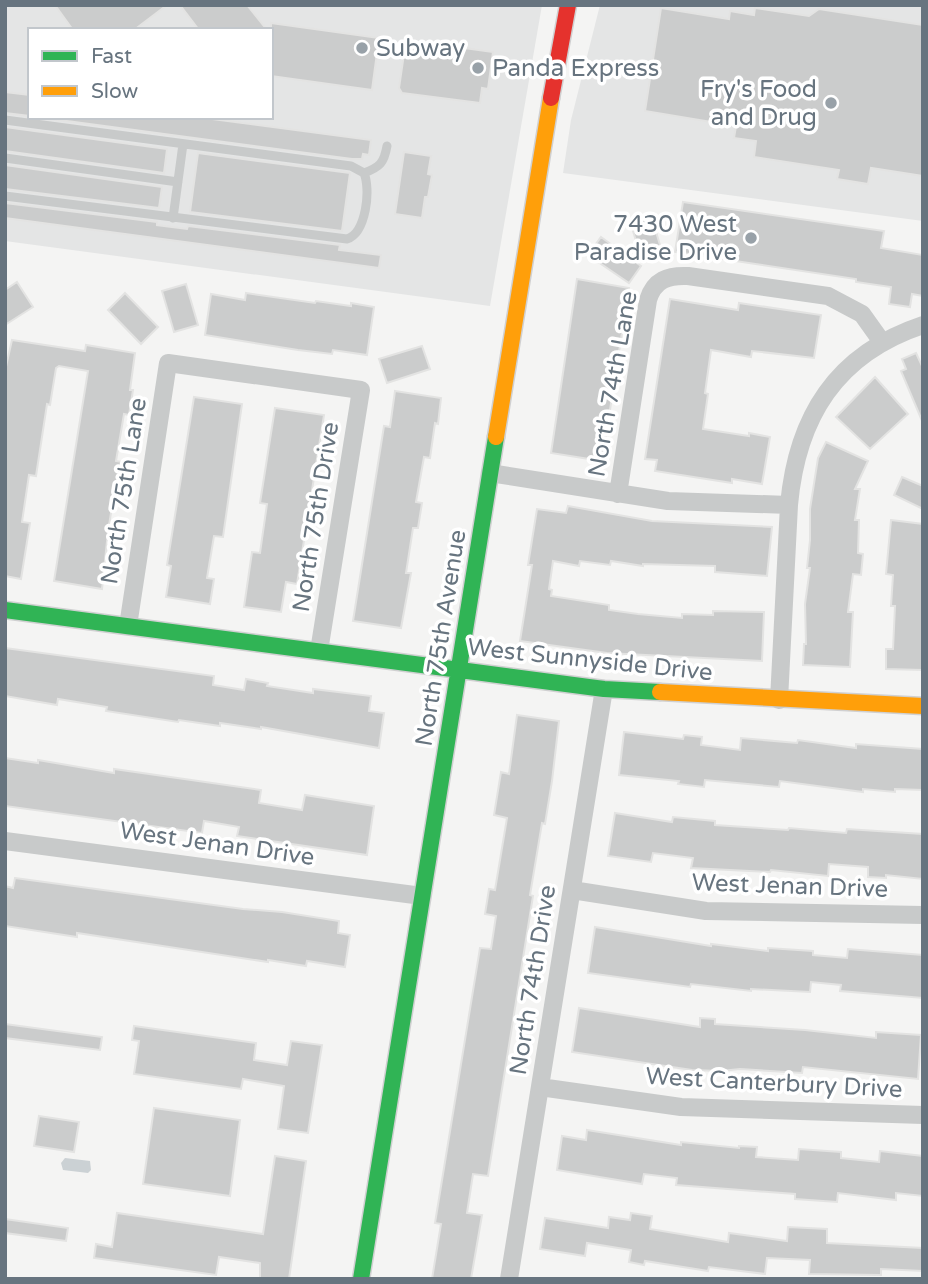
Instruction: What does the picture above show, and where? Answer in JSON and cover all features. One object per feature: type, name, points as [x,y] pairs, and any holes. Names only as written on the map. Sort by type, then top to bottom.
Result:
[{"type":"main road","name":"North 75th Avenue","points":[[361,1279],[546,127],[568,5]]},
{"type":"main road","name":"West Sunnyside Drive","points":[[5,610],[604,689],[923,706]]},
{"type":"street","name":"North 74th Lane","points":[[618,494],[648,300],[656,283],[679,276],[828,296],[862,314],[882,342]]},
{"type":"street","points":[[779,700],[789,505],[796,458],[809,421],[839,377],[882,342],[923,325]]},
{"type":"street","name":"North 75th Drive","points":[[168,363],[361,390],[319,651]]},
{"type":"street","name":"North 75th Lane","points":[[128,626],[168,363]]},
{"type":"street","points":[[490,473],[668,501],[789,505]]},
{"type":"street","name":"North 74th Drive","points":[[509,1279],[604,689]]},
{"type":"street","name":"West Jenan Drive","points":[[5,841],[422,896]]},
{"type":"street","name":"West Jenan Drive","points":[[572,890],[706,911],[923,915]]},
{"type":"street","name":"West Canterbury Drive","points":[[540,1087],[681,1107],[923,1115]]},
{"type":"lane","points":[[5,120],[351,166],[364,173],[367,185],[362,223],[354,237],[347,239],[5,196]]},
{"type":"lane","points":[[173,218],[183,144]]},
{"type":"lane","points":[[364,173],[381,165],[387,146]]},
{"type":"lane","points":[[5,158],[178,182]]},
{"type":"shaded area","points":[[5,5],[542,5],[490,306],[5,241]]},
{"type":"shaded area","points":[[600,5],[923,5],[923,221],[563,173],[571,120]]},
{"type":"shaded area","points":[[65,1158],[90,1161],[91,1170],[88,1173],[63,1170],[61,1163]]},
{"type":"building","points":[[55,5],[167,5],[137,28],[72,28]]},
{"type":"building","points":[[180,5],[247,5],[265,28],[197,28]]},
{"type":"building","name":"Fry's Food and Drug","points":[[661,8],[729,19],[730,11],[754,15],[755,8],[809,16],[819,9],[923,25],[923,176],[871,168],[868,184],[837,179],[839,170],[754,157],[756,141],[734,138],[736,126],[645,111]]},
{"type":"building","points":[[271,23],[379,38],[372,90],[273,76]]},
{"type":"building","points":[[406,40],[493,52],[488,89],[482,88],[480,103],[402,93],[399,88]]},
{"type":"building","points":[[5,92],[28,95],[28,116],[5,113]]},
{"type":"building","points":[[52,119],[212,119],[371,140],[369,155],[363,154],[362,159]]},
{"type":"building","points":[[5,127],[167,149],[164,173],[5,151]]},
{"type":"building","points":[[404,152],[431,156],[428,174],[432,175],[422,218],[395,214]]},
{"type":"building","points":[[198,153],[350,173],[342,231],[190,212]]},
{"type":"building","points":[[5,165],[162,187],[159,208],[5,189]]},
{"type":"building","points":[[683,202],[884,231],[881,248],[923,255],[923,296],[912,294],[910,307],[889,304],[891,287],[856,282],[856,279],[675,252]]},
{"type":"building","points":[[5,203],[157,222],[157,225],[187,229],[188,226],[340,245],[339,250],[381,255],[379,268],[5,218]]},
{"type":"building","points":[[651,215],[663,255],[642,261],[630,221]]},
{"type":"building","points":[[601,237],[641,266],[629,283],[588,255]]},
{"type":"building","points":[[577,279],[629,288],[602,461],[551,453]]},
{"type":"building","points":[[17,282],[33,307],[5,325],[5,290]]},
{"type":"building","points":[[186,284],[198,325],[174,332],[162,291]]},
{"type":"building","points":[[125,293],[158,327],[141,344],[108,310]]},
{"type":"building","points":[[246,293],[315,303],[351,306],[351,303],[374,307],[367,355],[333,350],[332,354],[298,350],[205,335],[211,294],[245,300]]},
{"type":"building","points":[[670,299],[738,310],[739,303],[821,315],[814,358],[752,351],[751,357],[711,350],[703,429],[770,437],[762,484],[732,479],[732,483],[655,471],[657,460],[645,459]]},
{"type":"building","points":[[12,340],[85,351],[86,345],[135,353],[129,415],[124,414],[116,461],[122,462],[118,487],[115,487],[102,589],[54,581],[88,371],[59,366],[56,368],[50,405],[47,404],[36,476],[29,475],[22,522],[30,523],[21,579],[5,576],[5,371]]},
{"type":"building","points":[[422,346],[430,369],[387,383],[379,359]]},
{"type":"building","points":[[916,353],[923,368],[923,423],[901,371],[906,369],[902,359]]},
{"type":"building","points":[[875,377],[908,414],[870,449],[836,417]]},
{"type":"building","points":[[395,391],[441,398],[430,458],[424,457],[416,502],[422,503],[418,528],[413,528],[406,573],[411,573],[401,628],[353,621],[384,426],[390,427]]},
{"type":"building","points":[[194,397],[242,404],[223,537],[214,536],[207,578],[214,579],[210,604],[166,597],[171,566],[167,565]]},
{"type":"building","points":[[275,408],[324,415],[297,584],[286,582],[281,612],[244,607],[252,552],[260,553],[267,504],[260,503]]},
{"type":"building","points":[[826,442],[868,461],[855,489],[860,489],[855,520],[859,520],[858,553],[863,554],[861,575],[853,574],[848,612],[853,612],[850,667],[803,665],[806,644],[805,604],[810,568],[807,568],[810,509],[818,458]]},
{"type":"building","points":[[902,477],[923,486],[923,509],[894,495]]},
{"type":"building","points":[[568,506],[652,521],[772,527],[767,576],[715,572],[715,566],[643,566],[611,561],[610,565],[580,561],[579,566],[553,561],[549,589],[552,590],[551,596],[609,605],[609,610],[638,614],[682,618],[682,614],[713,615],[713,611],[764,612],[762,661],[607,653],[520,641],[532,565],[528,565],[537,509],[566,513]]},
{"type":"building","points":[[891,520],[923,524],[923,670],[886,669],[886,649],[893,649],[895,606],[891,606],[893,575],[886,574]]},
{"type":"building","points":[[5,648],[214,676],[213,685],[244,690],[246,679],[268,683],[267,686],[313,693],[313,689],[371,696],[369,711],[384,713],[379,748],[261,727],[178,722],[106,711],[107,707],[58,699],[57,705],[5,696]]},
{"type":"building","points":[[517,715],[559,721],[552,781],[530,895],[533,896],[488,1176],[473,1174],[467,1213],[482,1215],[471,1279],[432,1279],[441,1224],[435,1223],[480,948],[491,949],[496,916],[485,914],[489,889],[495,890],[507,818],[494,815],[501,772],[509,774]]},
{"type":"building","points":[[624,732],[683,739],[684,735],[702,737],[701,745],[740,750],[741,738],[797,743],[798,740],[856,748],[856,744],[923,749],[923,790],[895,789],[895,792],[863,789],[863,792],[780,781],[779,787],[705,780],[704,787],[678,784],[679,781],[619,775]]},
{"type":"building","points":[[5,758],[38,763],[38,760],[114,773],[114,769],[261,790],[259,803],[302,810],[305,795],[374,806],[367,855],[237,836],[239,827],[204,821],[202,833],[5,806]]},
{"type":"building","points":[[615,813],[672,822],[673,817],[715,821],[715,825],[788,830],[846,833],[847,829],[923,834],[923,879],[886,875],[886,878],[868,877],[868,867],[829,864],[828,876],[771,870],[691,868],[693,858],[653,853],[651,862],[608,856]]},
{"type":"building","points":[[15,878],[339,921],[338,933],[350,935],[345,967],[307,961],[306,966],[268,962],[77,933],[77,937],[5,926],[5,886],[13,888]]},
{"type":"building","points":[[595,927],[711,946],[768,951],[768,948],[813,951],[813,955],[847,958],[848,949],[923,955],[923,998],[840,991],[841,985],[811,982],[810,992],[751,991],[691,984],[690,987],[588,973]]},
{"type":"building","points":[[579,1008],[700,1027],[700,1018],[715,1019],[715,1024],[876,1038],[876,1032],[921,1035],[918,1079],[803,1067],[802,1073],[740,1069],[692,1070],[572,1052]]},
{"type":"building","points":[[5,1024],[102,1037],[100,1050],[5,1038]]},
{"type":"building","points":[[134,1026],[256,1043],[254,1060],[287,1065],[291,1041],[322,1045],[308,1133],[278,1129],[284,1086],[243,1079],[241,1089],[134,1074],[139,1041],[132,1040]]},
{"type":"building","points":[[154,1108],[240,1120],[230,1196],[143,1184]]},
{"type":"building","points":[[39,1116],[79,1122],[74,1152],[34,1146]]},
{"type":"building","points":[[587,1130],[681,1145],[681,1142],[739,1148],[757,1147],[756,1157],[798,1160],[799,1149],[841,1152],[841,1158],[879,1162],[880,1151],[923,1156],[923,1196],[896,1193],[896,1200],[838,1193],[837,1202],[795,1199],[795,1194],[676,1185],[677,1178],[644,1174],[642,1184],[557,1170],[562,1136],[586,1140]]},
{"type":"building","points":[[275,1156],[306,1161],[289,1279],[260,1279],[260,1263],[219,1257],[216,1275],[94,1258],[96,1244],[112,1247],[117,1213],[263,1234]]},
{"type":"building","points":[[631,1213],[652,1216],[650,1229],[728,1242],[729,1233],[787,1241],[788,1227],[827,1229],[827,1243],[923,1248],[923,1271],[881,1269],[881,1275],[809,1274],[810,1260],[767,1258],[765,1274],[709,1267],[708,1271],[645,1261],[644,1265],[629,1262],[631,1250],[587,1243],[585,1256],[540,1249],[545,1218],[608,1228],[609,1217],[630,1220]]},
{"type":"building","points":[[5,1219],[68,1228],[66,1241],[5,1233]]},
{"type":"traffic: fast","points":[[361,1279],[496,437]]},
{"type":"traffic: fast","points":[[5,610],[604,689],[660,692]]},
{"type":"traffic: slow","points":[[496,437],[551,98]]},
{"type":"traffic: slow","points":[[660,692],[923,706]]},
{"type":"traffic: jam","points":[[551,98],[568,5]]},
{"type":"place","name":"Subway","points":[[362,48]]},
{"type":"place","name":"Panda Express","points":[[478,68]]},
{"type":"place","name":"Fry's Food and Drug","points":[[831,103]]},
{"type":"place","name":"7430 West Paradise Drive","points":[[751,238]]}]
